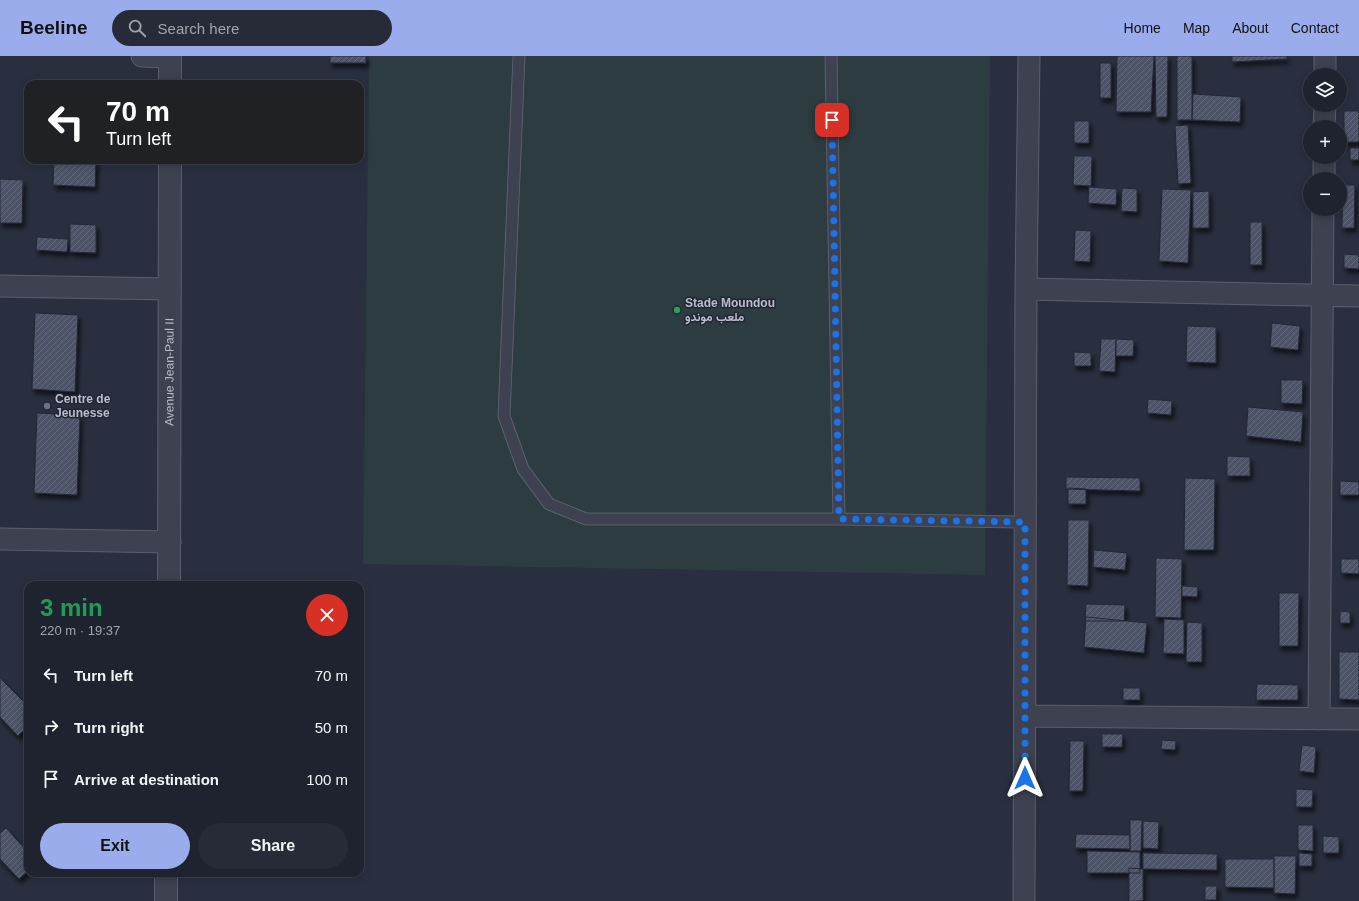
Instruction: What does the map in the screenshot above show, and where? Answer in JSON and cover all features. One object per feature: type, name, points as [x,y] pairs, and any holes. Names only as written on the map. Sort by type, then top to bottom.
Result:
[{"type":"street","points":[[142,56],[170,57],[170,80]]},
{"type":"street","points":[[1024,901],[1026,289],[1029,56]]},
{"type":"street","points":[[1325,56],[1325,68]]},
{"type":"street","name":"Avenue Jean-Paul II","points":[[169,581],[170,164]]},
{"type":"street","points":[[1319,719],[1323,216]]},
{"type":"street","points":[[0,286],[170,289]]},
{"type":"street","points":[[1026,289],[1359,296]]},
{"type":"street","points":[[0,539],[170,542]]},
{"type":"street","points":[[1025,716],[1359,719]]},
{"type":"street","points":[[166,877],[166,901]]},
{"type":"lane","points":[[519,56],[504,416],[523,469],[548,504],[586,519],[839,519],[1025,522]]},
{"type":"lane","points":[[831,56],[839,519]]},
{"type":"shaded area","name":"Stade Moundou ملعب موندو","points":[[369,56],[990,56],[985,575],[363,564]]},
{"type":"building","points":[[330,56],[366,56],[366,63],[330,63]]},
{"type":"building","points":[[1117,56],[1154,56],[1151,112],[1116,112]]},
{"type":"building","points":[[1155,56],[1168,56],[1167,117],[1156,117]]},
{"type":"building","points":[[1177,56],[1192,56],[1192,120],[1177,120]]},
{"type":"building","points":[[1232,56],[1287,56],[1287,59],[1232,62]]},
{"type":"building","points":[[1100,63],[1111,63],[1111,98],[1100,98]]},
{"type":"building","points":[[1193,94],[1241,97],[1240,122],[1192,120]]},
{"type":"building","points":[[1359,111],[1359,142],[1347,142],[1347,120],[1344,120],[1344,112]]},
{"type":"building","points":[[1074,121],[1089,121],[1089,143],[1074,143]]},
{"type":"building","points":[[1188,125],[1191,183],[1178,184],[1175,126]]},
{"type":"building","points":[[1350,148],[1359,148],[1359,160],[1350,160]]},
{"type":"building","points":[[1074,156],[1092,156],[1091,186],[1073,185]]},
{"type":"building","points":[[54,164],[96,164],[95,187],[53,185]]},
{"type":"building","points":[[0,179],[23,180],[22,223],[0,223]]},
{"type":"building","points":[[1347,185],[1355,185],[1354,228],[1342,228],[1342,216],[1347,216]]},
{"type":"building","points":[[1089,187],[1117,189],[1116,205],[1088,203]]},
{"type":"building","points":[[1122,188],[1137,189],[1137,212],[1121,211]]},
{"type":"building","points":[[1162,189],[1191,190],[1188,263],[1159,261]]},
{"type":"building","points":[[1209,191],[1209,228],[1193,228],[1193,192]]},
{"type":"building","points":[[1250,222],[1262,222],[1262,265],[1250,265]]},
{"type":"building","points":[[70,224],[96,225],[96,253],[70,252]]},
{"type":"building","points":[[1075,230],[1091,231],[1090,262],[1074,261]]},
{"type":"building","points":[[37,237],[68,239],[67,252],[36,250]]},
{"type":"building","points":[[1344,254],[1359,255],[1359,269],[1344,268]]},
{"type":"building","points":[[35,313],[78,315],[75,392],[32,389]]},
{"type":"building","points":[[1272,323],[1300,326],[1298,350],[1270,347]]},
{"type":"building","points":[[1187,326],[1216,327],[1216,363],[1186,362]]},
{"type":"building","points":[[1101,339],[1116,339],[1115,372],[1099,371]]},
{"type":"building","points":[[1116,339],[1134,340],[1133,356],[1116,356]]},
{"type":"building","points":[[1074,352],[1091,353],[1091,366],[1074,366]]},
{"type":"building","points":[[1281,380],[1303,380],[1302,404],[1281,403]]},
{"type":"building","points":[[1148,399],[1172,401],[1171,415],[1147,413]]},
{"type":"building","points":[[1248,407],[1303,412],[1301,442],[1246,436]]},
{"type":"building","points":[[37,413],[80,415],[77,495],[34,493]]},
{"type":"building","points":[[1227,456],[1250,457],[1250,476],[1227,476]]},
{"type":"building","points":[[1066,477],[1140,478],[1140,491],[1066,489]]},
{"type":"building","points":[[1185,478],[1215,479],[1214,550],[1184,550]]},
{"type":"building","points":[[1340,481],[1359,482],[1359,495],[1340,495]]},
{"type":"building","points":[[1068,488],[1086,489],[1086,504],[1068,504]]},
{"type":"building","points":[[1068,520],[1089,520],[1088,586],[1067,585]]},
{"type":"building","points":[[1094,550],[1127,553],[1125,570],[1093,567]]},
{"type":"building","points":[[1156,558],[1182,559],[1181,618],[1155,617]]},
{"type":"building","points":[[1341,559],[1359,559],[1359,574],[1341,573]]},
{"type":"building","points":[[1182,586],[1198,587],[1197,597],[1182,596]]},
{"type":"building","points":[[1279,593],[1299,593],[1298,646],[1279,646]]},
{"type":"building","points":[[1086,604],[1125,605],[1124,621],[1085,621]]},
{"type":"building","points":[[1340,611],[1350,612],[1350,623],[1340,623]]},
{"type":"building","points":[[1086,617],[1147,623],[1144,653],[1084,647]]},
{"type":"building","points":[[1164,619],[1184,620],[1184,654],[1163,653]]},
{"type":"building","points":[[1187,622],[1202,623],[1202,662],[1186,662]]},
{"type":"building","points":[[1339,652],[1359,652],[1359,700],[1339,699]]},
{"type":"building","points":[[0,678],[24,702],[24,730],[18,736],[0,717]]},
{"type":"building","points":[[1257,684],[1298,685],[1298,700],[1256,700]]},
{"type":"building","points":[[1123,688],[1140,688],[1140,700],[1123,700]]},
{"type":"building","points":[[1102,734],[1123,734],[1122,747],[1102,747]]},
{"type":"building","points":[[1162,740],[1176,741],[1175,750],[1161,749]]},
{"type":"building","points":[[1070,741],[1084,741],[1083,791],[1069,791]]},
{"type":"building","points":[[1302,745],[1316,747],[1314,773],[1299,771]]},
{"type":"building","points":[[1296,789],[1313,790],[1312,807],[1296,807]]},
{"type":"building","points":[[1130,820],[1142,820],[1141,851],[1130,851]]},
{"type":"building","points":[[1143,821],[1159,822],[1158,849],[1143,848]]},
{"type":"building","points":[[1298,825],[1313,825],[1313,851],[1298,850]]},
{"type":"building","points":[[6,828],[24,848],[24,875],[19,879],[0,859],[0,833]]},
{"type":"building","points":[[1076,834],[1130,835],[1130,849],[1075,848]]},
{"type":"building","points":[[1323,836],[1339,837],[1339,853],[1323,853]]},
{"type":"building","points":[[1087,851],[1140,852],[1140,873],[1087,873]]},
{"type":"building","points":[[1143,853],[1217,854],[1217,870],[1143,869]]},
{"type":"building","points":[[1299,853],[1312,854],[1312,866],[1299,866]]},
{"type":"building","points":[[1274,856],[1296,856],[1295,894],[1274,893]]},
{"type":"building","points":[[1225,859],[1274,859],[1274,888],[1225,887]]},
{"type":"building","points":[[1129,868],[1143,869],[1143,901],[1129,901]]},
{"type":"building","points":[[1205,886],[1217,886],[1216,900],[1205,900]]},
{"type":"place","name":"Stade Moundou ملعب موندو","points":[[677,310]]},
{"type":"place","name":"Centre de Jeunesse","points":[[47,406]]},
{"type":"route","points":[[832,120],[839,519],[1025,522],[1025,778]]}]
